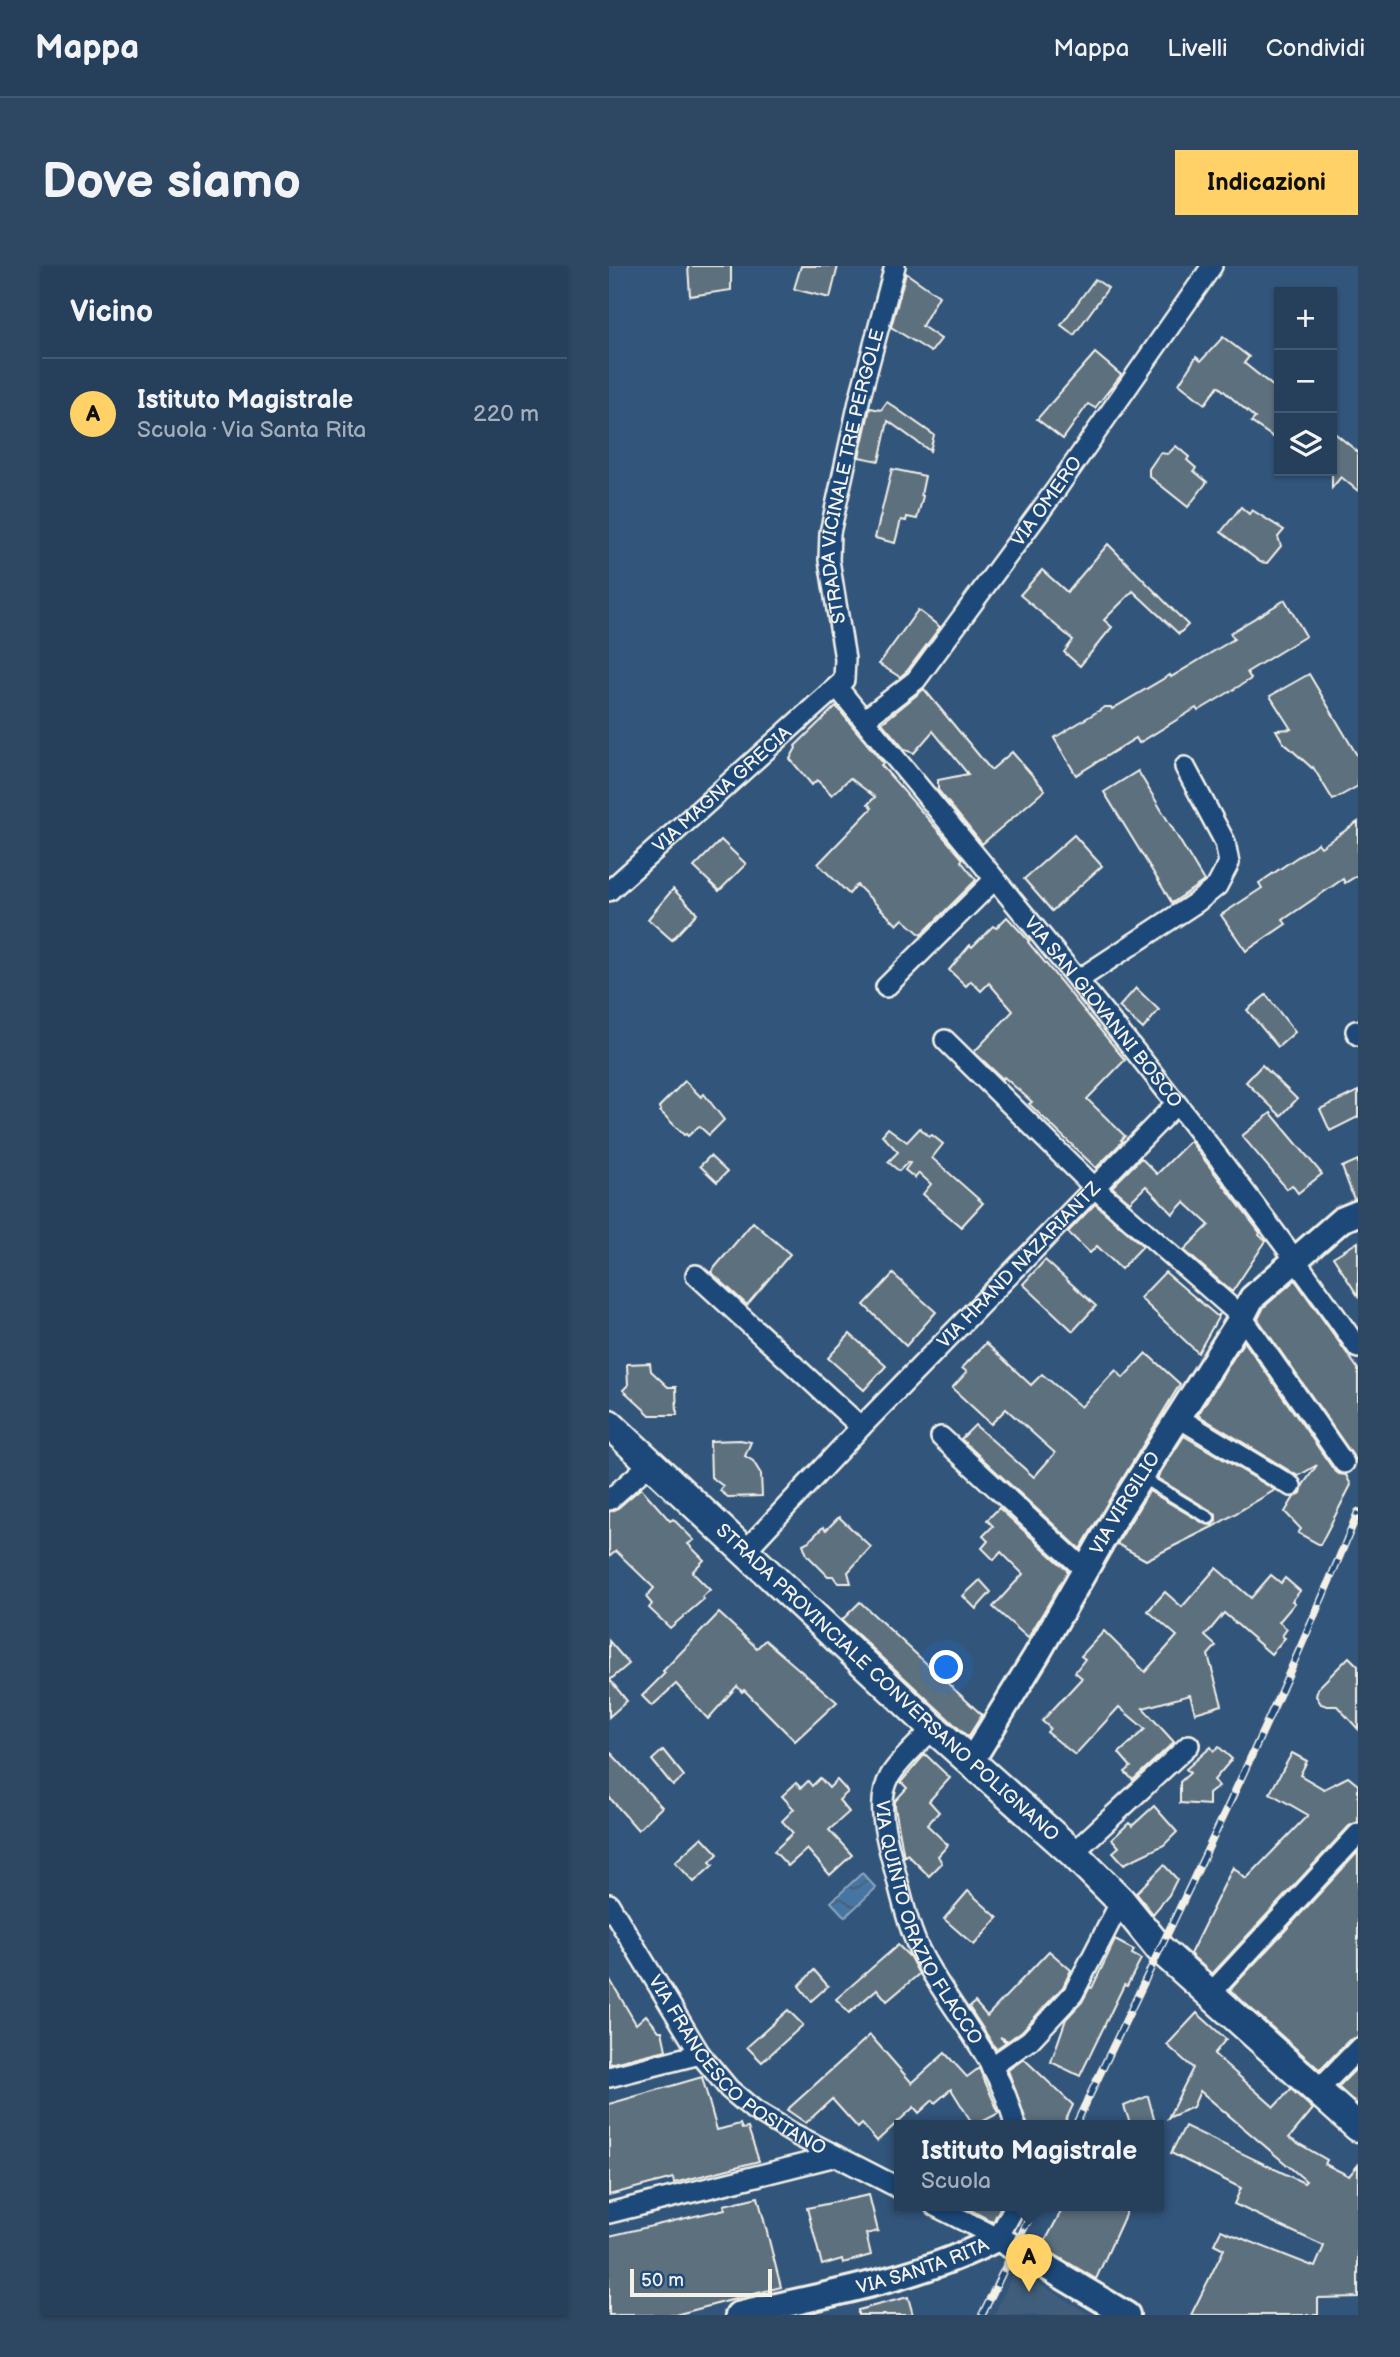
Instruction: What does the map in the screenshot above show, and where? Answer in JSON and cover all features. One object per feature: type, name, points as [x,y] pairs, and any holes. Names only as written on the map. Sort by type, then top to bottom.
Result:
[{"type":"main road","name":"STRADA PROVINCIALE CONVERSANO POLIGNANO","points":[[609,1424],[933,1728],[972,1760],[1073,1853],[1121,1901],[1160,1949],[1358,2127]]},
{"type":"street","name":"STRADA VICINALE TRE PERGOLE","points":[[837,687],[844,680],[845,659],[829,560],[830,533],[860,397],[895,266]]},
{"type":"street","name":"VIA OMERO","points":[[864,720],[916,680],[1055,491],[1212,266]]},
{"type":"street","name":"VIA SAN GIOVANNI BOSCO","points":[[837,687],[1078,980],[1176,1104],[1297,1259],[1358,1348]]},
{"type":"street","name":"VIA MAGNA GRECIA","points":[[609,891],[837,687]]},
{"type":"street","points":[[1078,980],[1197,902],[1217,886],[1229,863],[1225,842],[1185,767]]},
{"type":"street","points":[[886,987],[994,880]]},
{"type":"street","points":[[945,1040],[1095,1188],[1243,1317],[1344,1463]]},
{"type":"street","name":"VIA HRAND NAZARIANTZ","points":[[745,1551],[861,1427],[1176,1104]]},
{"type":"street","name":"VIA VIRGILIO","points":[[972,1760],[1141,1477],[1243,1317],[1252,1298],[1341,1220],[1358,1213]]},
{"type":"street","points":[[696,1275],[861,1427]]},
{"type":"street","points":[[1179,1418],[1291,1486]]},
{"type":"street","points":[[941,1437],[1085,1570]]},
{"type":"street","points":[[609,1500],[651,1463]]},
{"type":"street","name":"VIA QUINTO ORAZIO FLACCO","points":[[933,1728],[891,1774],[884,1791],[884,1833],[910,1927],[923,1956],[991,2067],[1014,2120]]},
{"type":"street","points":[[1073,1853],[1189,1745]]},
{"type":"street","points":[[1211,1993],[1358,1834]]},
{"type":"street","points":[[991,2067],[1030,2040],[1073,1994],[1121,1901]]},
{"type":"street","name":"VIA FRANCESCO POSITANO","points":[[609,1904],[700,2054],[729,2090],[754,2110],[894,2185]]},
{"type":"street","points":[[1318,2090],[1358,2049]]},
{"type":"street","points":[[609,2077],[700,2054]]},
{"type":"street","points":[[609,2213],[836,2156]]},
{"type":"street","points":[[945,2211],[998,2238],[1012,2211]]},
{"type":"street","name":"VIA SANTA RITA","points":[[738,2315],[906,2274],[961,2256],[998,2238],[1127,2315]]},
{"type":"lane","points":[[1141,1477],[1209,1518]]},
{"type":"shaded area","points":[[1015,2269],[1091,2315],[994,2315]]},
{"type":"water","points":[[862,1873],[876,1888],[845,1917],[831,1902]]},
{"type":"building","points":[[688,266],[731,266],[731,290],[690,296]]},
{"type":"building","points":[[801,266],[838,266],[830,298],[794,289]]},
{"type":"building","points":[[906,273],[939,296],[922,326],[941,339],[931,352],[891,327]]},
{"type":"building","points":[[1095,279],[1108,288],[1074,335],[1061,325]]},
{"type":"building","points":[[1223,337],[1249,357],[1244,363],[1274,387],[1274,438],[1251,422],[1255,418],[1218,386],[1205,404],[1179,384],[1196,357],[1201,361]]},
{"type":"building","points":[[1095,353],[1121,375],[1095,408],[1088,404],[1063,439],[1037,419]]},
{"type":"building","points":[[887,402],[934,435],[930,451],[888,421],[879,461],[859,457],[870,408],[881,410]]},
{"type":"building","points":[[1337,435],[1358,452],[1358,491],[1341,477],[1332,488],[1332,476],[1337,476]]},
{"type":"building","points":[[1176,446],[1189,457],[1187,460],[1196,468],[1194,471],[1207,482],[1188,507],[1149,476],[1149,469],[1160,453],[1168,454]]},
{"type":"building","points":[[892,469],[925,476],[917,519],[907,517],[906,521],[901,520],[895,543],[875,538]]},
{"type":"building","points":[[1241,507],[1249,514],[1252,510],[1284,530],[1278,537],[1281,546],[1267,563],[1260,562],[1221,532]]},
{"type":"building","points":[[1108,544],[1188,625],[1179,634],[1133,591],[1104,620],[1112,627],[1080,666],[1064,652],[1073,640],[1020,595],[1042,570],[1067,592]]},
{"type":"building","points":[[1285,600],[1306,636],[1247,672],[1251,679],[1198,711],[1196,708],[1139,743],[1136,738],[1076,775],[1054,738],[1105,707],[1112,709],[1170,675],[1171,677],[1234,639],[1230,633]]},
{"type":"building","points":[[918,610],[940,627],[900,677],[879,664]]},
{"type":"building","points":[[1309,674],[1358,757],[1358,786],[1333,800],[1313,767],[1283,742],[1276,730],[1291,729],[1270,696]]},
{"type":"building","points":[[924,689],[991,770],[1012,752],[1045,790],[982,844],[938,790],[938,780],[968,774],[933,731],[914,753],[905,750],[882,723]]},
{"type":"building","points":[[836,706],[883,763],[881,765],[963,859],[961,861],[976,880],[921,935],[903,919],[897,925],[857,885],[849,894],[818,864],[872,808],[868,804],[875,797],[850,778],[832,795],[817,780],[812,785],[790,759],[795,746]]},
{"type":"building","points":[[1138,771],[1204,881],[1172,903],[1104,792]]},
{"type":"building","points":[[1358,822],[1358,875],[1345,883],[1343,879],[1283,920],[1286,924],[1246,951],[1221,915],[1262,888],[1259,883],[1318,843],[1321,847]]},
{"type":"building","points":[[1074,835],[1102,866],[1052,911],[1024,879]]},
{"type":"building","points":[[721,840],[746,864],[719,891],[694,867]]},
{"type":"building","points":[[673,889],[697,913],[672,940],[648,919]]},
{"type":"building","points":[[1007,917],[1125,1060],[1087,1099],[1125,1136],[1096,1168],[1029,1104],[1032,1102],[974,1052],[1013,1011],[989,983],[981,991],[971,981],[966,986],[949,970],[970,945],[972,947],[993,926],[996,928]]},
{"type":"building","points":[[1136,988],[1159,1010],[1143,1029],[1119,1007]]},
{"type":"building","points":[[1266,995],[1295,1032],[1278,1047],[1247,1010]]},
{"type":"building","points":[[1262,1065],[1297,1099],[1281,1116],[1246,1082]]},
{"type":"building","points":[[685,1081],[701,1097],[704,1094],[724,1120],[709,1135],[699,1126],[688,1136],[684,1135],[660,1111],[659,1107]]},
{"type":"building","points":[[1358,1091],[1358,1117],[1330,1131],[1320,1109]]},
{"type":"building","points":[[1271,1113],[1322,1174],[1298,1193],[1292,1185],[1287,1189],[1242,1136]]},
{"type":"building","points":[[888,1128],[907,1142],[920,1128],[929,1137],[932,1135],[943,1144],[932,1158],[983,1203],[961,1227],[923,1194],[931,1184],[919,1173],[915,1178],[905,1170],[910,1163],[899,1171],[888,1162],[898,1152],[882,1135]]},
{"type":"building","points":[[1190,1141],[1266,1241],[1232,1292],[1184,1250],[1209,1225],[1184,1202],[1173,1214],[1146,1186],[1130,1202],[1112,1187],[1141,1158],[1157,1174]]},
{"type":"building","points":[[710,1156],[727,1172],[717,1182],[700,1166]]},
{"type":"building","points":[[1358,1160],[1358,1198],[1354,1199],[1342,1167]]},
{"type":"building","points":[[1095,1204],[1143,1246],[1121,1269],[1097,1246],[1090,1253],[1068,1232]]},
{"type":"building","points":[[753,1222],[790,1254],[747,1305],[711,1272]]},
{"type":"building","points":[[1358,1242],[1358,1296],[1333,1257]]},
{"type":"building","points":[[1045,1260],[1096,1306],[1073,1331],[1023,1284]]},
{"type":"building","points":[[1165,1272],[1217,1316],[1220,1314],[1198,1353],[1140,1298]]},
{"type":"building","points":[[893,1274],[936,1312],[906,1346],[864,1305]]},
{"type":"building","points":[[1295,1280],[1358,1369],[1356,1460],[1258,1319],[1264,1307]]},
{"type":"building","points":[[850,1334],[886,1366],[864,1390],[828,1358]]},
{"type":"building","points":[[1244,1341],[1334,1470],[1346,1475],[1351,1485],[1320,1545],[1298,1533],[1301,1529],[1285,1512],[1294,1497],[1301,1493],[1303,1485],[1317,1465],[1298,1476],[1198,1415]]},
{"type":"building","points":[[986,1343],[1031,1385],[1042,1374],[1081,1407],[1116,1370],[1123,1378],[1146,1353],[1180,1384],[1080,1549],[961,1439],[975,1425],[1034,1477],[1055,1453],[1006,1409],[991,1424],[952,1388],[967,1372],[962,1368]]},
{"type":"building","points":[[650,1363],[651,1371],[668,1387],[676,1387],[677,1415],[650,1415],[623,1390],[628,1385],[627,1364]]},
{"type":"building","points":[[1184,1436],[1275,1490],[1214,1526],[1146,1560],[1117,1544],[1149,1491],[1205,1524],[1212,1525],[1216,1521],[1213,1512],[1157,1478]]},
{"type":"building","points":[[710,1441],[751,1442],[745,1456],[753,1461],[761,1474],[762,1496],[728,1497],[720,1491],[723,1486],[711,1477]]},
{"type":"building","points":[[641,1488],[670,1521],[673,1519],[694,1540],[688,1544],[704,1560],[692,1572],[710,1590],[702,1597],[704,1599],[670,1628],[649,1608],[652,1604],[646,1597],[654,1588],[616,1551],[609,1557],[609,1512],[617,1509]]},
{"type":"building","points":[[999,1508],[1068,1571],[1028,1638],[993,1607],[1023,1574],[1001,1552],[994,1560],[982,1548],[988,1541],[983,1536],[993,1526],[987,1520]]},
{"type":"building","points":[[839,1517],[871,1547],[848,1572],[851,1583],[838,1583],[833,1576],[828,1576],[807,1555],[803,1544],[823,1527],[826,1530]]},
{"type":"building","points":[[1216,1568],[1251,1598],[1271,1575],[1281,1583],[1285,1578],[1300,1591],[1292,1601],[1295,1603],[1279,1622],[1287,1629],[1282,1636],[1285,1638],[1271,1654],[1224,1613],[1205,1636],[1216,1646],[1208,1655],[1222,1705],[1195,1713],[1190,1695],[1143,1708],[1174,1742],[1133,1780],[1125,1772],[1131,1767],[1119,1753],[1145,1729],[1119,1707],[1075,1755],[1047,1732],[1050,1728],[1042,1721],[1082,1678],[1075,1672],[1085,1659],[1081,1656],[1104,1631],[1145,1672],[1177,1636],[1148,1611],[1165,1592],[1182,1607]]},
{"type":"building","points":[[980,1580],[991,1592],[976,1609],[963,1596]]},
{"type":"building","points":[[860,1602],[982,1715],[968,1737],[842,1620]]},
{"type":"building","points":[[719,1613],[757,1648],[765,1640],[837,1702],[795,1741],[737,1686],[708,1719],[676,1684],[652,1706],[642,1696]]},
{"type":"building","points":[[609,1641],[629,1664],[610,1680],[627,1701],[609,1717]]},
{"type":"building","points":[[1349,1657],[1358,1666],[1358,1729],[1337,1706],[1321,1704],[1316,1696],[1318,1688]]},
{"type":"building","points":[[1211,1747],[1214,1751],[1219,1747],[1232,1759],[1214,1780],[1219,1786],[1209,1794],[1209,1805],[1180,1803],[1180,1782],[1190,1773],[1186,1769]]},
{"type":"building","points":[[663,1750],[684,1776],[673,1786],[652,1760]]},
{"type":"building","points":[[609,1751],[662,1807],[638,1830],[609,1797]]},
{"type":"building","points":[[1292,1753],[1307,1761],[1300,1775],[1324,1789],[1348,1777],[1358,1785],[1358,1822],[1349,1826],[1212,1974],[1190,1954],[1233,1867],[1246,1879],[1308,1815],[1270,1793]]},
{"type":"building","points":[[925,1754],[950,1778],[929,1801],[939,1812],[927,1825],[948,1845],[938,1856],[942,1863],[929,1876],[907,1854],[904,1857],[895,1807],[895,1801],[907,1788],[901,1782]]},
{"type":"building","points":[[820,1778],[829,1788],[837,1780],[848,1792],[839,1800],[849,1812],[829,1830],[852,1855],[830,1875],[807,1849],[788,1866],[774,1851],[793,1833],[782,1821],[794,1809],[782,1796],[796,1783],[801,1788],[808,1781],[812,1786]]},
{"type":"building","points":[[1154,1806],[1177,1832],[1164,1845],[1124,1864],[1113,1852],[1119,1847],[1112,1839],[1129,1823],[1132,1826]]},
{"type":"building","points":[[702,1837],[718,1854],[710,1862],[713,1865],[694,1882],[675,1862]]},
{"type":"building","points":[[1358,1852],[1358,2037],[1349,2040],[1320,2070],[1230,1990]]},
{"type":"building","points":[[1164,1865],[1177,1879],[1169,1895],[1153,1914],[1136,1893]]},
{"type":"building","points":[[968,1891],[998,1918],[974,1945],[944,1919]]},
{"type":"building","points":[[1115,1940],[1134,1950],[1132,1954],[1141,1959],[1127,1986],[1124,1985],[1080,2076],[1051,2062],[1066,2019],[1082,2002],[1090,1987],[1092,1988]]},
{"type":"building","points":[[898,1945],[910,1957],[919,1974],[887,2001],[877,1989],[849,2013],[836,1999]]},
{"type":"building","points":[[1049,1951],[1071,1970],[1063,1987],[1022,2031],[1008,2041],[1000,2037],[1006,2042],[996,2049],[969,2007],[975,2002],[987,2016]]},
{"type":"building","points":[[814,1970],[828,1986],[811,2001],[799,1986]]},
{"type":"building","points":[[609,1978],[636,2024],[646,2015],[659,2031],[662,2031],[666,2050],[609,2064]]},
{"type":"building","points":[[788,2010],[803,2025],[762,2062],[747,2047]]},
{"type":"building","points":[[1197,2013],[1226,2039],[1214,2054],[1274,2107],[1291,2089],[1313,2109],[1289,2138],[1327,2160],[1325,2164],[1349,2176],[1358,2165],[1358,2297],[1318,2298],[1318,2315],[1191,2315],[1224,2249],[1214,2244],[1221,2230],[1315,2267],[1324,2246],[1234,2204],[1241,2188],[1171,2153],[1185,2126],[1304,2183],[1306,2181],[1200,2091],[1193,2107],[1168,2118],[1193,2068],[1167,2045]]},
{"type":"building","points":[[870,2035],[912,2083],[945,2053],[967,2077],[979,2068],[999,2113],[986,2120],[970,2120],[951,2089],[919,2113],[914,2107],[900,2120],[894,2120],[894,2125],[877,2141],[862,2124],[858,2128],[832,2099],[806,2123],[787,2110]]},
{"type":"building","points":[[1024,2059],[1073,2105],[1066,2120],[1026,2120],[1008,2070]]},
{"type":"building","points":[[1358,2067],[1358,2105],[1338,2087]]},
{"type":"building","points":[[702,2077],[717,2130],[740,2124],[742,2129],[748,2128],[759,2161],[674,2183],[673,2178],[609,2195],[609,2104]]},
{"type":"building","points":[[1148,2096],[1154,2120],[1129,2120],[1124,2106]]},
{"type":"building","points":[[869,2195],[878,2231],[866,2234],[871,2255],[843,2263],[842,2259],[822,2265],[807,2208]]},
{"type":"building","points":[[758,2197],[781,2287],[675,2315],[609,2315],[609,2236],[725,2209],[724,2205]]},
{"type":"building","points":[[972,2211],[998,2211],[993,2222]]},
{"type":"building","points":[[1061,2211],[1127,2211],[1096,2279],[1042,2247]]},
{"type":"building","points":[[908,2297],[913,2315],[858,2315],[858,2310]]},
{"type":"railway","points":[[1078,2120],[1257,1745],[1358,1512]]},
{"type":"railway","points":[[982,2315],[1033,2211]]},
{"type":"place","name":"Istituto Magistrale","points":[[1029,2292]]}]
